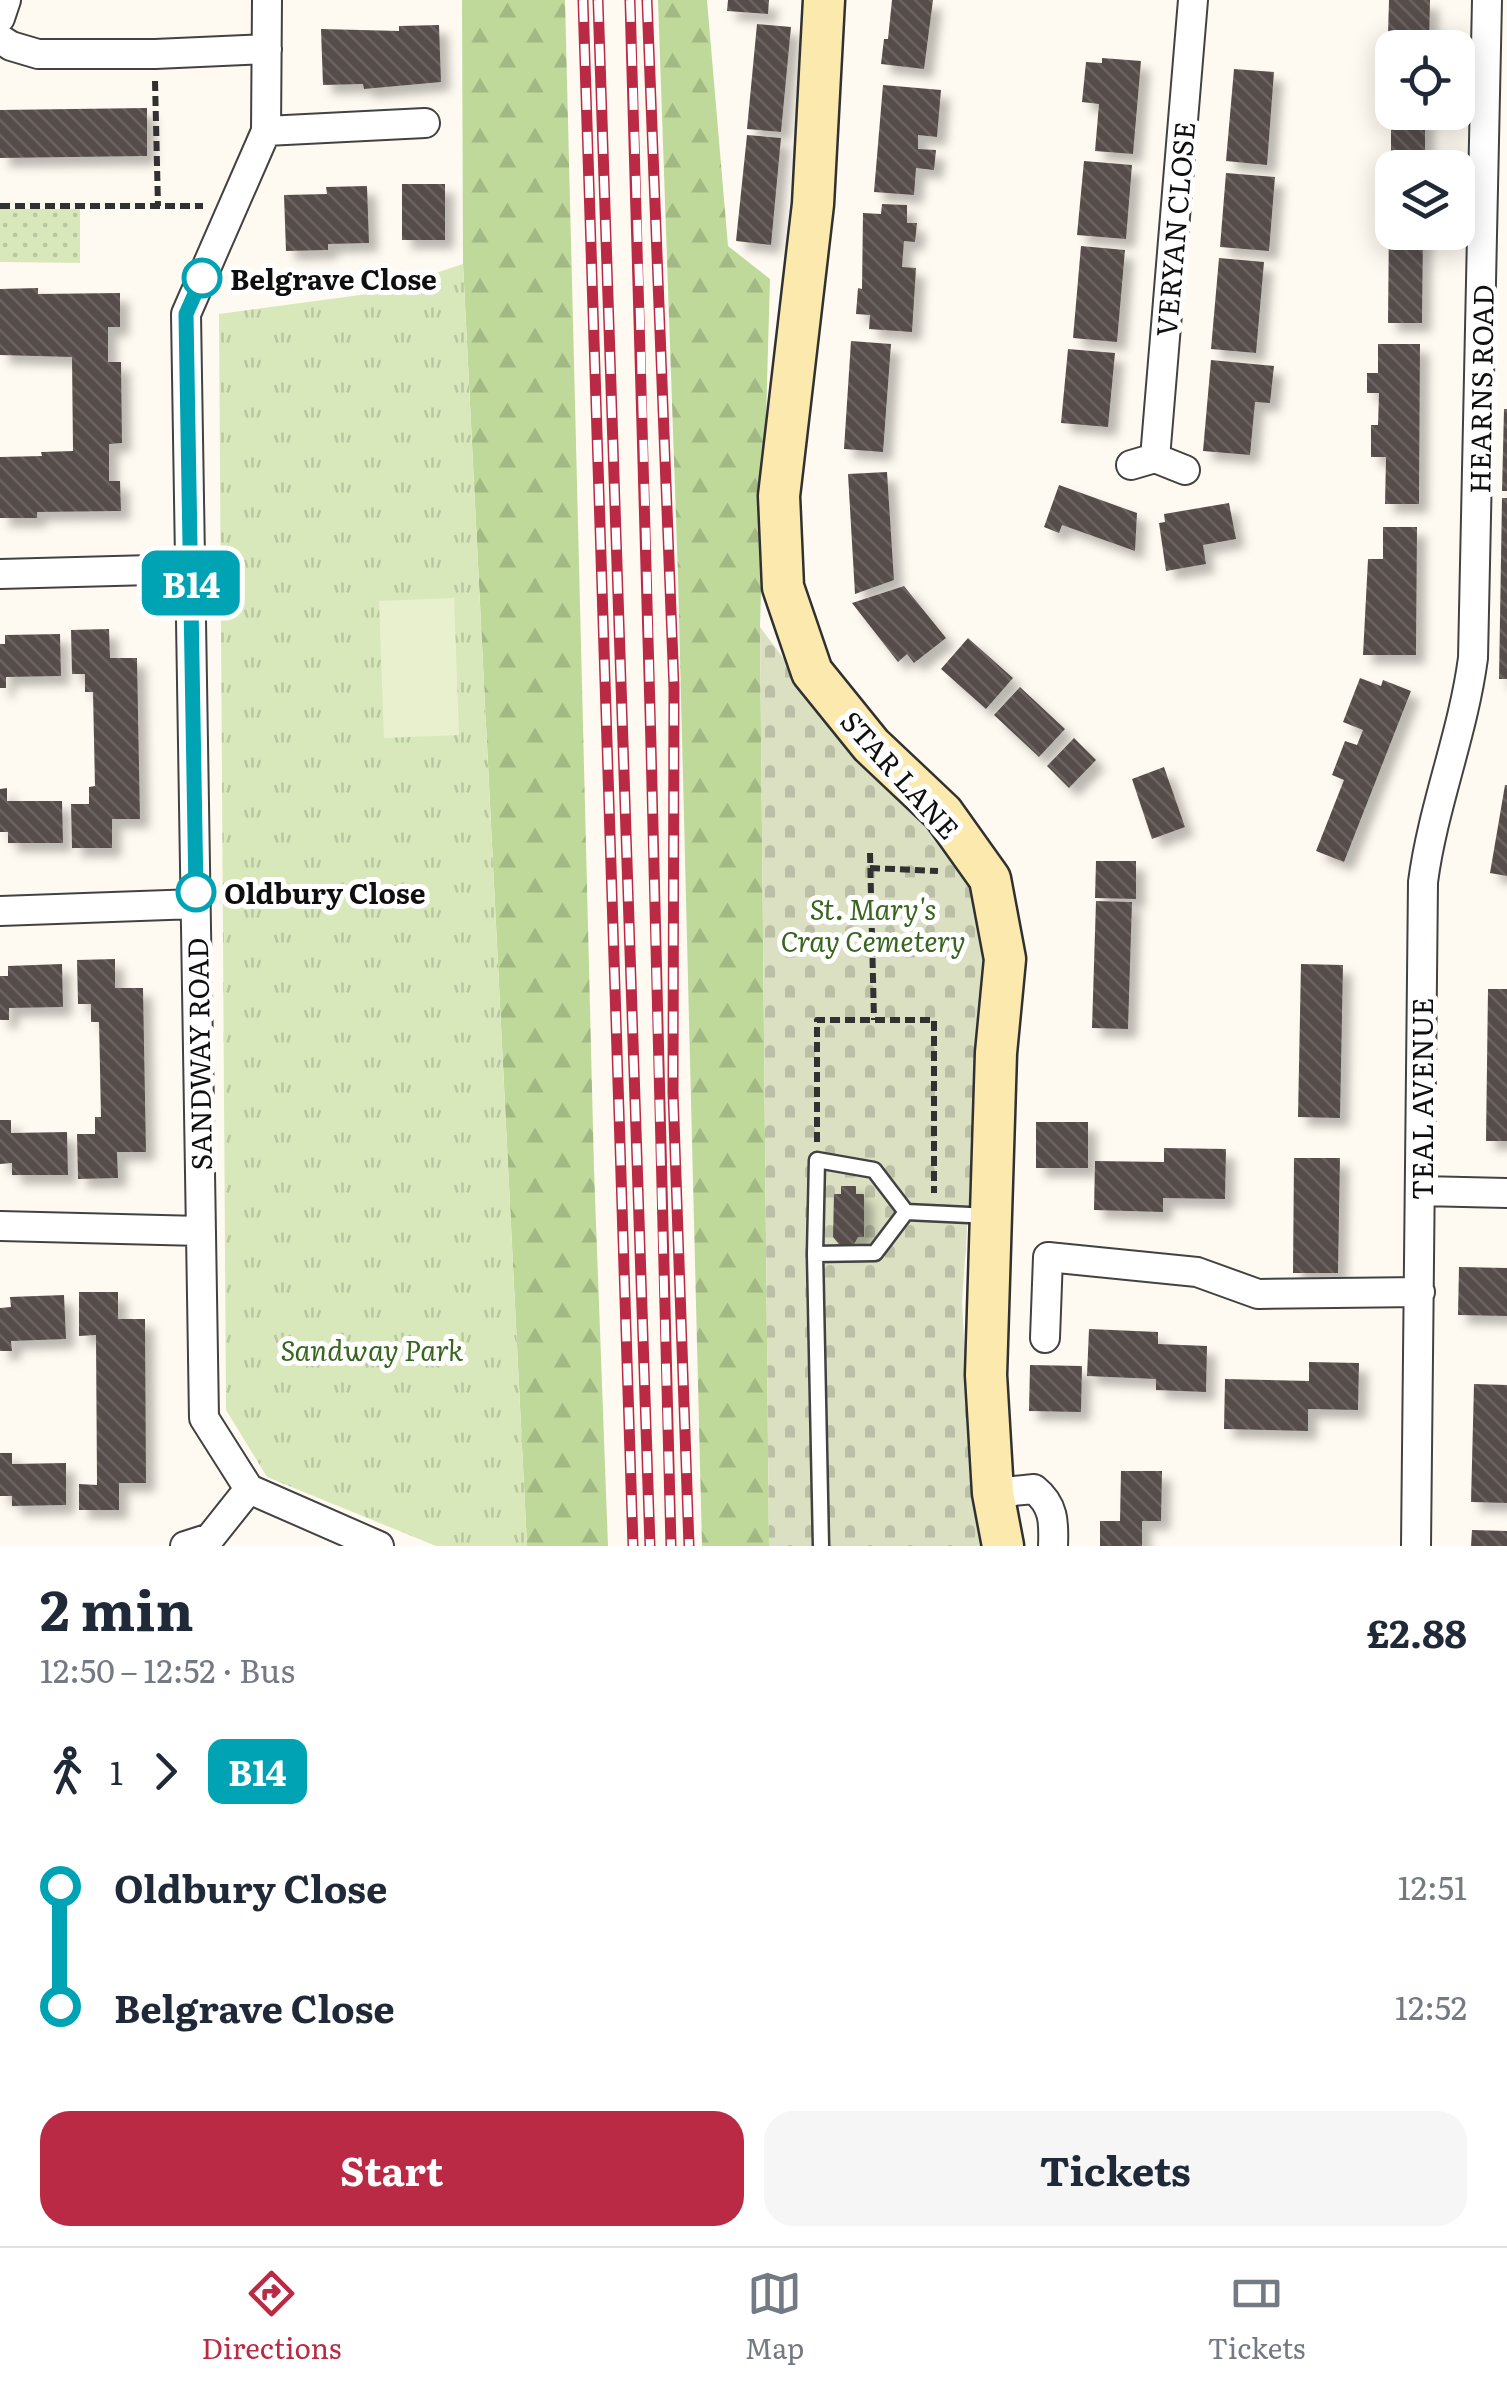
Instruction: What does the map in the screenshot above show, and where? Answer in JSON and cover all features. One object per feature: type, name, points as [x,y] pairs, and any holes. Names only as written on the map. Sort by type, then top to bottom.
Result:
[{"type":"street","points":[[0,18],[6,0]]},
{"type":"street","name":"SANDWAY ROAD","points":[[250,1489],[204,1418],[186,314],[266,131],[267,0]]},
{"type":"street","name":"STAR LANE","points":[[824,0],[813,204],[779,496],[783,586],[812,672],[870,745],[943,812],[990,879],[1004,959],[996,1053],[986,1375],[993,1494],[1003,1546]]},
{"type":"street","name":"VERYAN CLOSE","points":[[1185,470],[1143,462],[1193,0]]},
{"type":"street","name":"HEARNS ROAD","points":[[1473,658],[1487,0]]},
{"type":"street","points":[[0,38],[38,54],[267,49]]},
{"type":"street","points":[[266,131],[425,124]]},
{"type":"street","points":[[0,574],[190,569]]},
{"type":"street","name":"TEAL AVENUE","points":[[1416,1546],[1424,882],[1434,819],[1468,693],[1473,658]]},
{"type":"street","points":[[0,911],[196,904]]},
{"type":"street","points":[[1420,1191],[1507,1192]]},
{"type":"street","points":[[0,1226],[201,1232]]},
{"type":"street","points":[[1044,1338],[1048,1258],[1198,1272],[1258,1294],[1420,1292]]},
{"type":"street","points":[[185,1546],[210,1538],[250,1489],[379,1546]]},
{"type":"street","points":[[993,1494],[1034,1489],[1048,1500],[1054,1546]]},
{"type":"lane","points":[[822,1546],[815,1254],[817,1160],[874,1170],[906,1212],[991,1216]]},
{"type":"lane","points":[[815,1254],[875,1253],[906,1212]]},
{"type":"path","points":[[155,54],[158,206]]},
{"type":"path","points":[[0,206],[234,206]]},
{"type":"path","points":[[870,853],[874,1020]]},
{"type":"path","points":[[870,868],[938,871]]},
{"type":"path","points":[[817,1160],[817,1020],[934,1020],[934,1214]]},
{"type":"green space","points":[[462,0],[565,0],[594,1169],[608,1546],[527,1546],[463,264]]},
{"type":"green space","points":[[658,0],[707,0],[728,246],[770,279],[760,627],[769,1546],[702,1546],[678,576]]},
{"type":"green space","points":[[0,209],[80,209],[80,263],[0,262]]},
{"type":"green space","name":"Sandway Park","points":[[463,264],[527,1546],[436,1546],[267,1477],[226,1410],[219,314],[375,293]]},
{"type":"green space","points":[[454,598],[459,735],[384,738],[379,601]]},
{"type":"green space","name":"St. Mary's Cray Cemetery","points":[[760,627],[833,724],[937,821],[985,904],[962,1302],[972,1498],[981,1546],[769,1546]]},
{"type":"building","points":[[728,0],[769,0],[768,14],[727,11]]},
{"type":"building","points":[[892,0],[933,0],[924,69],[881,64]]},
{"type":"building","points":[[1389,0],[1430,0],[1429,30],[1388,30]]},
{"type":"building","points":[[757,24],[791,27],[781,132],[747,129]]},
{"type":"building","points":[[439,25],[441,82],[364,89],[363,84],[323,85],[321,29],[399,31],[399,26]]},
{"type":"building","points":[[1102,58],[1141,61],[1133,154],[1095,151],[1099,104],[1082,102],[1086,62],[1102,63]]},
{"type":"building","points":[[1234,69],[1274,72],[1267,165],[1226,161]]},
{"type":"building","points":[[883,85],[941,90],[937,137],[918,135],[918,149],[936,150],[934,170],[916,168],[914,195],[874,192]]},
{"type":"building","points":[[147,108],[147,156],[0,158],[0,110]]},
{"type":"building","points":[[1391,130],[1425,130],[1425,150],[1391,150]]},
{"type":"building","points":[[747,135],[781,138],[771,245],[736,241]]},
{"type":"building","points":[[1084,161],[1132,165],[1126,239],[1077,235]]},
{"type":"building","points":[[1226,173],[1275,177],[1269,251],[1220,247]]},
{"type":"building","points":[[402,184],[445,184],[445,240],[402,240]]},
{"type":"building","points":[[367,186],[369,243],[328,244],[328,250],[286,251],[284,195],[327,194],[326,187]]},
{"type":"building","points":[[882,204],[907,205],[907,223],[917,223],[915,242],[904,241],[902,267],[916,268],[912,332],[869,329],[870,315],[856,314],[858,288],[862,289],[863,213],[881,214]]},
{"type":"building","points":[[1081,246],[1125,250],[1117,342],[1073,338]]},
{"type":"building","points":[[1389,250],[1423,250],[1422,323],[1388,323]]},
{"type":"building","points":[[1219,258],[1264,262],[1256,353],[1211,349]]},
{"type":"building","points":[[38,288],[38,294],[120,293],[120,327],[108,327],[108,362],[121,362],[122,443],[109,444],[109,481],[120,481],[121,511],[37,512],[37,518],[0,518],[0,457],[73,451],[72,357],[0,355],[0,289]]},
{"type":"building","points":[[851,341],[891,344],[883,452],[844,449]]},
{"type":"building","points":[[1378,344],[1420,344],[1419,504],[1385,504],[1386,457],[1371,457],[1371,425],[1378,425],[1379,393],[1367,393],[1367,373],[1378,373]]},
{"type":"building","points":[[1068,349],[1115,353],[1108,427],[1061,423]]},
{"type":"building","points":[[1211,360],[1274,366],[1270,403],[1255,402],[1250,455],[1203,451]]},
{"type":"building","points":[[1507,409],[1507,491],[1502,491]]},
{"type":"building","points":[[887,472],[894,580],[855,594],[848,474]]},
{"type":"building","points":[[1059,485],[1137,513],[1135,551],[1062,525],[1059,533],[1044,527]]},
{"type":"building","points":[[1502,498],[1507,498],[1507,679],[1499,679]]},
{"type":"building","points":[[1229,503],[1236,539],[1203,545],[1206,564],[1166,571],[1159,523],[1165,522],[1164,514]]},
{"type":"building","points":[[1383,527],[1417,527],[1416,655],[1363,655],[1368,559],[1383,559]]},
{"type":"building","points":[[904,586],[946,638],[914,663],[907,654],[898,662],[852,603]]},
{"type":"building","points":[[109,629],[110,658],[137,658],[140,819],[112,819],[112,848],[72,848],[71,804],[89,804],[89,787],[95,786],[93,692],[85,692],[85,674],[72,674],[71,630]]},
{"type":"building","points":[[60,634],[61,676],[6,677],[6,688],[0,688],[0,644],[5,644],[5,635]]},
{"type":"building","points":[[968,638],[1013,678],[986,709],[941,669]]},
{"type":"building","points":[[1360,678],[1381,686],[1383,680],[1411,691],[1344,862],[1316,851],[1344,780],[1332,775],[1345,741],[1357,745],[1363,730],[1343,722]]},
{"type":"building","points":[[1020,687],[1065,729],[1039,757],[994,715]]},
{"type":"building","points":[[1074,738],[1096,760],[1069,788],[1047,766]]},
{"type":"building","points":[[1164,767],[1185,827],[1152,839],[1132,779]]},
{"type":"building","points":[[1507,785],[1507,876],[1490,873]]},
{"type":"building","points":[[7,788],[7,801],[62,801],[63,843],[8,843],[8,832],[0,832],[0,789]]},
{"type":"building","points":[[1096,861],[1136,861],[1136,899],[1095,898]]},
{"type":"building","points":[[1096,901],[1132,902],[1128,1029],[1092,1028]]},
{"type":"building","points":[[115,959],[115,988],[143,988],[146,1152],[117,1152],[118,1178],[78,1179],[77,1134],[95,1134],[95,1117],[101,1117],[99,1022],[91,1022],[91,1004],[78,1004],[77,960]]},
{"type":"building","points":[[62,964],[63,1007],[9,1008],[9,1020],[0,1020],[0,976],[8,976],[8,966]]},
{"type":"building","points":[[1301,964],[1343,965],[1340,1118],[1298,1117]]},
{"type":"building","points":[[1488,989],[1507,989],[1507,1141],[1486,1141]]},
{"type":"building","points":[[0,1120],[11,1120],[11,1133],[67,1132],[68,1175],[12,1175],[12,1163],[0,1164]]},
{"type":"building","points":[[1036,1122],[1088,1122],[1088,1168],[1036,1168]]},
{"type":"building","points":[[1164,1148],[1226,1149],[1225,1199],[1163,1198],[1163,1212],[1094,1210],[1095,1161],[1164,1162]]},
{"type":"building","points":[[1294,1158],[1340,1158],[1338,1273],[1293,1273]]},
{"type":"building","points":[[841,1186],[856,1186],[856,1194],[864,1194],[864,1237],[858,1237],[852,1248],[842,1248],[833,1237],[834,1194],[841,1194]]},
{"type":"building","points":[[1459,1267],[1507,1268],[1507,1316],[1458,1315]]},
{"type":"building","points":[[79,1292],[118,1292],[118,1319],[145,1319],[146,1483],[119,1483],[119,1510],[79,1510],[79,1484],[97,1485],[96,1335],[79,1336]]},
{"type":"building","points":[[64,1295],[66,1339],[11,1341],[12,1351],[0,1351],[0,1308],[11,1307],[10,1297]]},
{"type":"building","points":[[1089,1329],[1158,1332],[1158,1344],[1207,1346],[1206,1392],[1156,1390],[1156,1379],[1087,1376]]},
{"type":"building","points":[[1309,1362],[1359,1363],[1358,1410],[1308,1409],[1308,1431],[1224,1429],[1225,1379],[1309,1381]]},
{"type":"building","points":[[1030,1365],[1082,1366],[1081,1412],[1029,1411]]},
{"type":"building","points":[[1474,1384],[1507,1385],[1507,1503],[1471,1502]]},
{"type":"building","points":[[0,1453],[12,1453],[12,1464],[66,1463],[66,1505],[12,1506],[12,1496],[0,1496]]},
{"type":"building","points":[[1121,1471],[1162,1471],[1161,1521],[1142,1521],[1142,1546],[1100,1546],[1100,1521],[1120,1521]]},
{"type":"building","points":[[1472,1530],[1507,1531],[1507,1546],[1471,1546]]},
{"type":"railway","points":[[583,0],[633,1546]]},
{"type":"railway","points":[[598,0],[650,1546]]},
{"type":"railway","points":[[630,0],[671,1546]]},
{"type":"railway","points":[[647,0],[674,688],[673,1092],[689,1546]]},
{"type":"bus line","name":"B14","points":[[196,892],[186,314],[202,278]]},
{"type":"place","name":"Belgrave Close","points":[[202,278]]},
{"type":"place","name":"Oldbury Close","points":[[196,892]]}]
